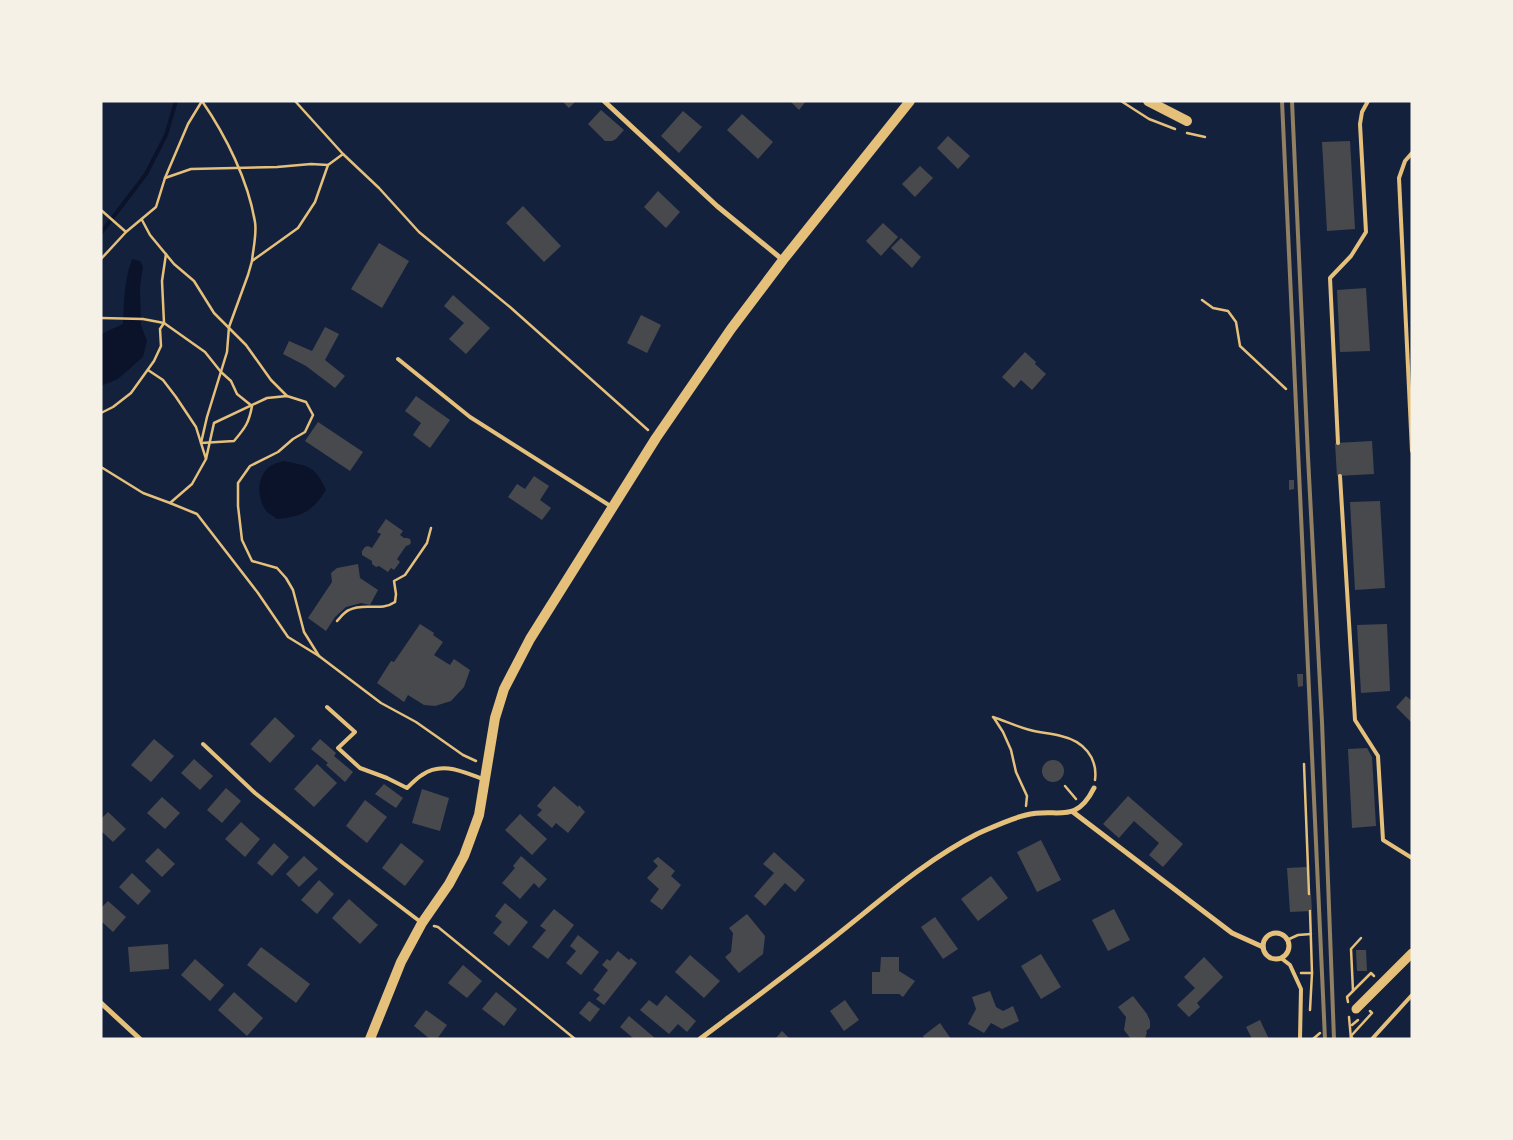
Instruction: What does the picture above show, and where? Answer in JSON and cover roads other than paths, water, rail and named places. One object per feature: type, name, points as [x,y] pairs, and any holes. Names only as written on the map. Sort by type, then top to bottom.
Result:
[{"type":"main road","points":[[370,1039],[401,962],[464,856],[479,815],[495,718],[504,689],[516,664],[656,438],[731,329],[783,260],[910,101]]},
{"type":"main road","points":[[1148,101],[1187,121]]},
{"type":"street","points":[[604,101],[716,206],[783,260]]},
{"type":"street","points":[[700,1039],[820,949],[920,869],[952,847],[994,826],[1026,815],[1072,812],[1081,806],[1094,788]]},
{"type":"street","points":[[1072,812],[1232,933],[1263,947]]},
{"type":"street","points":[[1272,934],[1281,934],[1287,940],[1289,948],[1285,956],[1273,959],[1269,958],[1263,947],[1265,939],[1272,934]]},
{"type":"street","points":[[1356,1009],[1412,953]]},
{"type":"street","points":[[101,1003],[140,1039]]},
{"type":"lane","points":[[1338,443],[1330,278],[1351,256],[1366,232],[1360,124],[1362,112],[1368,101]]},
{"type":"lane","points":[[1412,152],[1405,161],[1398,178],[1412,452]]},
{"type":"lane","points":[[398,359],[470,417],[612,507]]},
{"type":"lane","points":[[1340,476],[1355,720],[1378,756],[1383,840],[1412,858]]},
{"type":"lane","points":[[327,706],[355,732],[338,748],[360,768],[407,788],[422,774],[437,768],[454,768],[485,780]]},
{"type":"lane","points":[[203,744],[255,793],[422,924]]},
{"type":"lane","points":[[1281,958],[1290,965],[1301,989],[1300,1039]]},
{"type":"lane","points":[[1372,1039],[1412,996]]},
{"type":"water","points":[[132,259],[140,261],[143,266],[140,287],[141,325],[147,341],[143,357],[118,379],[101,386],[101,334],[123,324],[126,283]]},
{"type":"water","points":[[284,461],[310,468],[318,476],[326,490],[306,512],[293,517],[277,519],[263,507],[259,487],[260,480],[267,469],[274,464]]},
{"type":"waterway","points":[[101,233],[146,174],[166,135],[176,101]]},
{"type":"railway","points":[[1282,101],[1325,1039]]},
{"type":"railway","points":[[1292,101],[1322,722],[1334,1039]]}]
